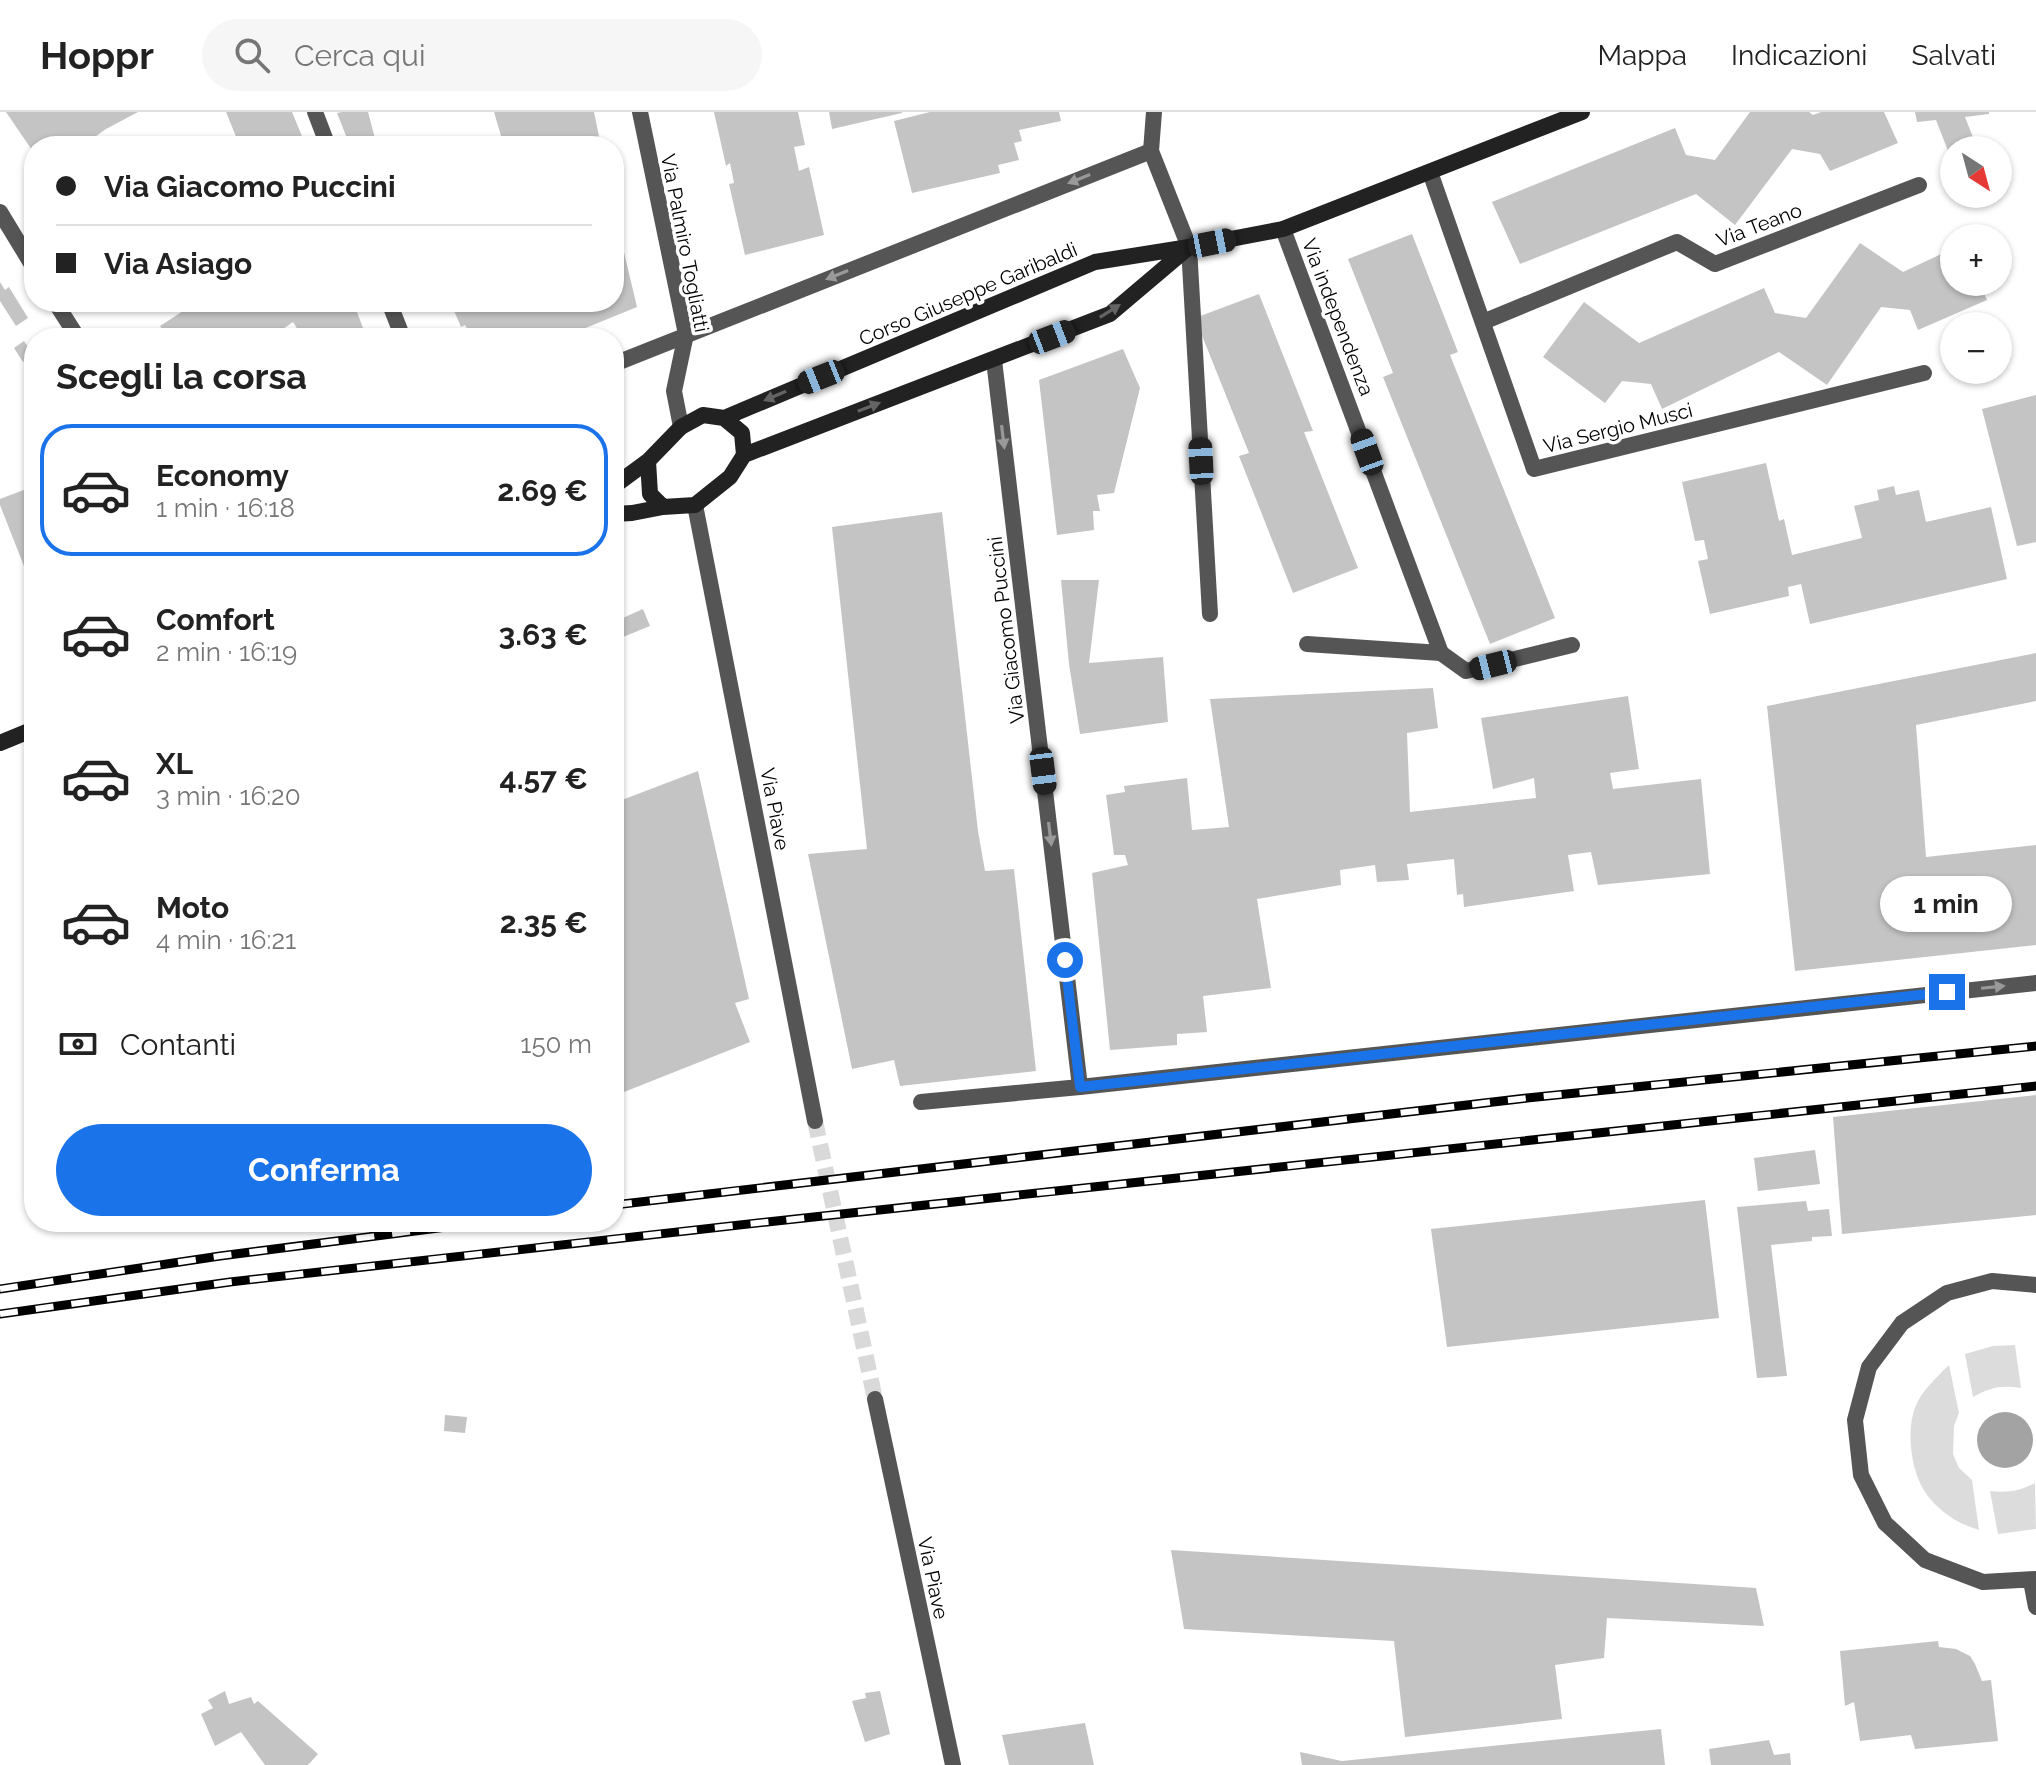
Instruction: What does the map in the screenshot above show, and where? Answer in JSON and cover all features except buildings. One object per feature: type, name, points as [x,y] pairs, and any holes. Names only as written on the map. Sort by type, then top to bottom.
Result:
[{"type":"main road","name":"Corso Giuseppe Garibaldi","points":[[724,418],[1095,262],[1283,229],[1582,112]]},
{"type":"main road","name":"Corso Giuseppe Garibaldi","points":[[744,455],[1110,314],[1189,247]]},
{"type":"main road","points":[[624,479],[648,461],[681,427],[703,415],[724,418],[742,433],[744,455],[730,477],[695,505],[624,513]]},
{"type":"main road","points":[[648,461],[650,494],[663,507]]},
{"type":"main road","points":[[0,743],[24,733]]},
{"type":"street","points":[[315,112],[324,136]]},
{"type":"street","name":"Via Palmiro Togliatti","points":[[640,112],[686,334],[674,391],[681,427]]},
{"type":"street","points":[[1154,112],[1151,151],[1189,247],[1210,614]]},
{"type":"street","points":[[624,360],[1151,151]]},
{"type":"street","name":"Via Sergio Musci","points":[[1430,172],[1534,469],[1924,373]]},
{"type":"street","name":"Via Teano","points":[[1483,322],[1677,242],[1715,264],[1919,185]]},
{"type":"street","points":[[0,212],[24,252]]},
{"type":"street","name":"Via independenza","points":[[1283,229],[1441,653]]},
{"type":"street","name":"Via Giacomo Puccini","points":[[994,360],[1080,1087]]},
{"type":"street","name":"Via Piave","points":[[695,505],[815,1121]]},
{"type":"street","points":[[1307,644],[1441,653],[1466,671],[1572,645]]},
{"type":"street","points":[[921,1102],[2036,983]]},
{"type":"street","points":[[2036,1285],[1992,1281],[1947,1293],[1902,1323],[1869,1367],[1855,1420],[1861,1475],[1885,1523],[1925,1560],[1983,1582],[2034,1580],[2036,1607]]},
{"type":"street","name":"Via Piave","points":[[875,1399],[953,1765]]},
{"type":"shaded area","points":[[2015,1345],[2021,1388],[1996,1388],[1973,1397],[1965,1354],[1993,1346]]},
{"type":"shaded area","points":[[1949,1365],[1959,1413],[1954,1426],[1953,1454],[1959,1468],[1972,1480],[1979,1530],[1956,1520],[1936,1505],[1920,1483],[1913,1462],[1911,1428],[1915,1408],[1925,1390]]},
{"type":"shaded area","points":[[2005,1412],[2025,1420],[2033,1440],[2025,1460],[2005,1468],[1985,1460],[1977,1440],[1985,1420]]},
{"type":"shaded area","points":[[2035,1483],[2036,1529],[1998,1534],[1990,1491],[2013,1491]]},
{"type":"tunnel","points":[[815,1121],[875,1399]]},
{"type":"railway","points":[[624,1204],[1527,1098],[2036,1046]]},
{"type":"railway","points":[[0,1314],[230,1282],[2036,1086]]},
{"type":"railway","points":[[0,1289],[407,1232]]},
{"type":"route","points":[[1065,960],[1080,1087],[1947,992]]}]
